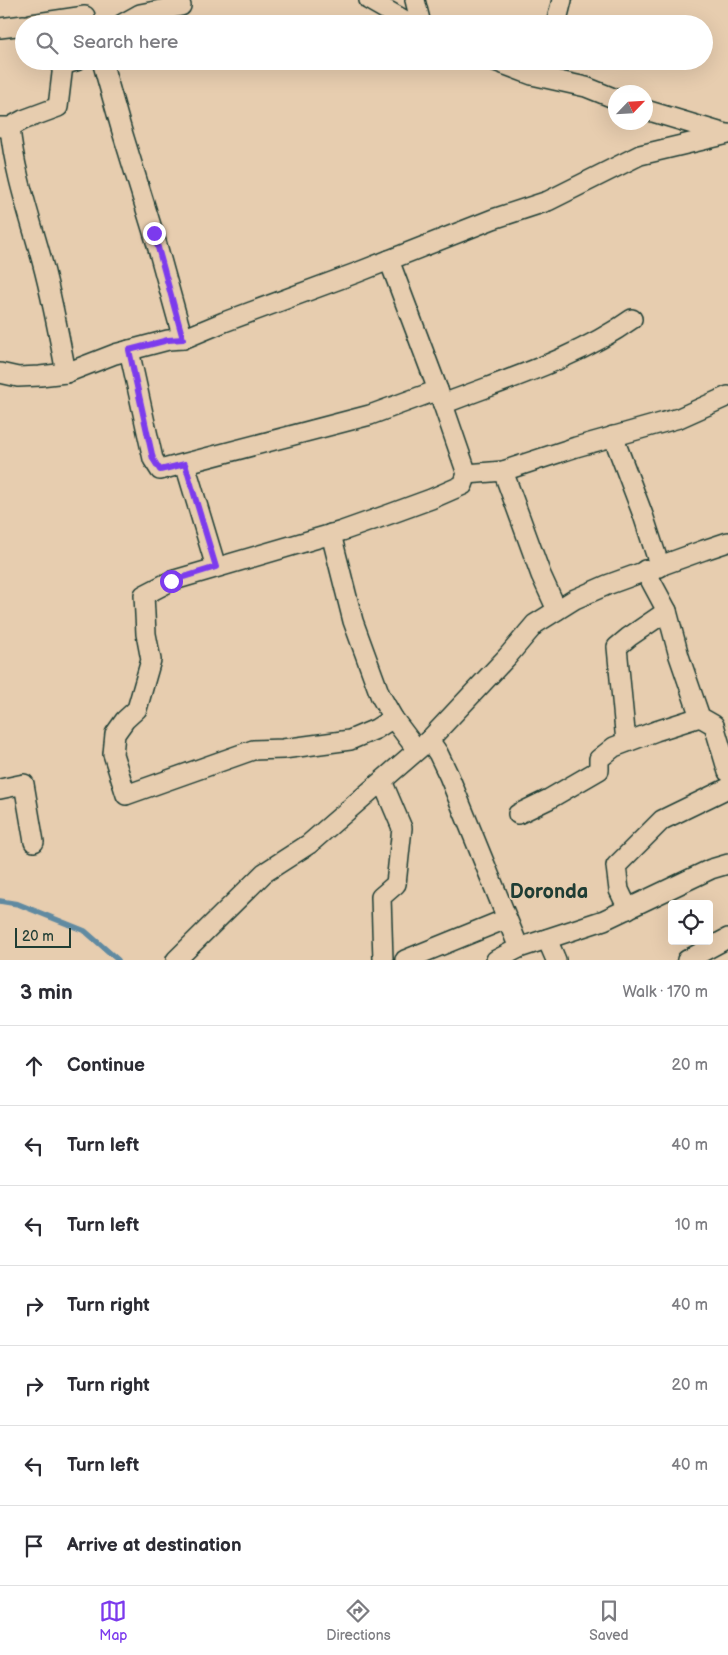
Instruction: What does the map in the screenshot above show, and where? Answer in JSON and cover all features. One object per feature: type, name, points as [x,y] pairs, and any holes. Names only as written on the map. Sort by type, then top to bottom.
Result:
[{"type":"street","points":[[138,15],[181,6],[179,0]]},
{"type":"street","points":[[369,0],[395,15]]},
{"type":"street","points":[[415,0],[419,15]]},
{"type":"street","points":[[558,15],[562,0]]},
{"type":"street","points":[[0,28],[15,26]]},
{"type":"street","points":[[62,70],[58,107],[5,127],[11,140],[50,293],[66,373]]},
{"type":"street","points":[[105,70],[158,245],[183,339]]},
{"type":"street","points":[[519,70],[532,75],[586,87],[608,96]]},
{"type":"street","points":[[653,112],[727,134]]},
{"type":"street","points":[[0,373],[18,377],[66,373],[115,354],[168,340],[183,339],[493,219],[548,202],[640,155],[727,134]]},
{"type":"street","points":[[389,260],[441,397],[467,474],[463,485],[432,499],[331,534],[171,581],[144,595],[146,634],[151,660],[138,709],[124,720],[115,734],[113,754],[126,795],[253,750],[283,749],[350,740],[376,729],[393,718]]},
{"type":"street","points":[[129,350],[153,459],[160,470],[441,397],[559,359],[612,334],[632,319]]},
{"type":"street","points":[[467,474],[504,471],[613,436],[679,418],[728,396]]},
{"type":"street","points":[[613,436],[643,515],[652,568],[667,611],[679,656],[700,717],[714,725],[728,772]]},
{"type":"street","points":[[185,464],[216,567]]},
{"type":"street","points":[[504,471],[557,610]]},
{"type":"street","points":[[331,534],[353,621],[380,695],[393,718],[423,745],[438,753],[519,948]]},
{"type":"street","points":[[176,960],[264,873],[309,844],[423,745],[507,657],[535,624],[575,599],[652,568],[728,542]]},
{"type":"street","points":[[626,742],[617,647],[667,611]]},
{"type":"street","points":[[518,814],[550,799],[598,770],[599,759],[614,747],[700,717]]},
{"type":"street","points":[[382,781],[402,828],[396,884],[381,897],[383,960]]},
{"type":"street","points":[[0,789],[24,784],[34,842]]},
{"type":"street","points":[[628,909],[619,890],[616,866],[662,820],[728,788]]},
{"type":"street","points":[[496,960],[519,948],[604,920],[712,869],[728,864]]},
{"type":"street","points":[[404,960],[506,919]]},
{"type":"street","points":[[687,960],[728,938]]},
{"type":"street","points":[[547,939],[556,960]]},
{"type":"waterway","points":[[0,901],[18,904],[85,931],[118,960]]},
{"type":"district","name":"Doronda","points":[[549,891]]},
{"type":"route","points":[[154,233],[183,339],[168,340],[129,350],[153,459],[160,470],[185,464],[216,567],[171,581]]}]
